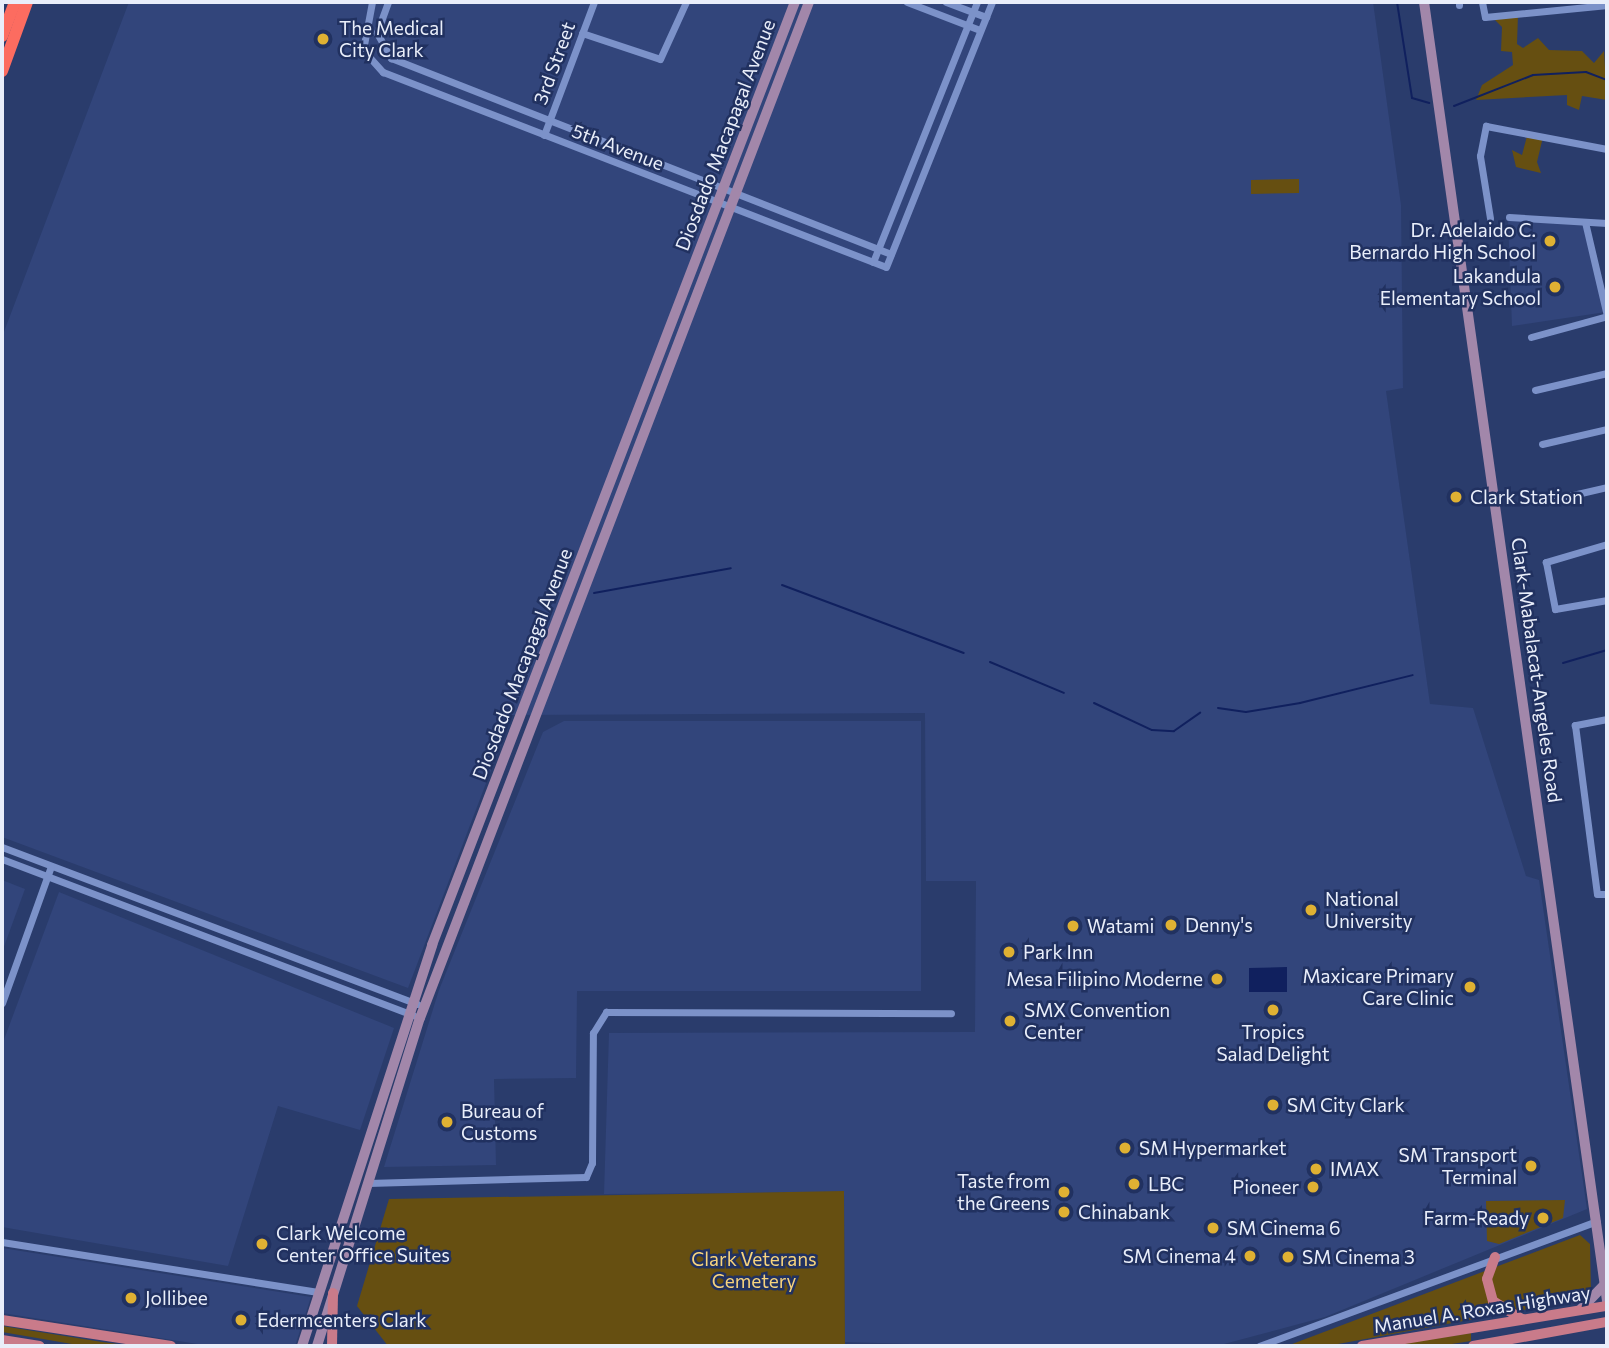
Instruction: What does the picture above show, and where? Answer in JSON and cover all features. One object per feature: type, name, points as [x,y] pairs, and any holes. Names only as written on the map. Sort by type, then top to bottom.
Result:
[{"type":"highway","points":[[2,36],[15,2]]},
{"type":"highway","points":[[2,71],[27,2]]},
{"type":"main road","name":"Diosdado Macapagal Avenue","points":[[302,1346],[409,1008],[794,2]]},
{"type":"main road","name":"Diosdado Macapagal Avenue","points":[[317,1346],[422,1012],[809,2]]},
{"type":"main road","name":"Clark-Mabalacat-Angeles Road","points":[[1424,2],[1602,1219],[1607,1303]]},
{"type":"main road","points":[[623,449],[635,454]]},
{"type":"main road","points":[[1495,1256],[1487,1279],[1493,1301],[1524,1320]]},
{"type":"main road","points":[[1577,1311],[1596,1300],[1606,1285]]},
{"type":"main road","points":[[332,1346],[333,1293]]},
{"type":"main road","name":"Manuel A. Roxas Highway","points":[[1362,1346],[1577,1311],[1607,1303]]},
{"type":"main road","points":[[2,1320],[171,1346]]},
{"type":"main road","name":"Manuel A. Roxas Highway","points":[[1473,1346],[1607,1322]]},
{"type":"main road","points":[[2,1340],[40,1346]]},
{"type":"street","name":"5th Avenue","points":[[372,2],[362,33],[363,50],[383,72],[886,267],[891,254],[549,121],[383,51],[377,33],[388,2]]},
{"type":"street","name":"3rd Street","points":[[544,135],[593,2]]},
{"type":"street","points":[[582,33],[660,59],[686,2]]},
{"type":"street","points":[[907,2],[981,30]]},
{"type":"street","points":[[946,2],[986,17]]},
{"type":"street","points":[[873,262],[976,2]]},
{"type":"street","points":[[891,254],[992,2]]},
{"type":"street","points":[[1482,2],[1485,17],[1577,5],[1607,5]]},
{"type":"street","points":[[1490,218],[1480,156],[1486,126],[1607,149]]},
{"type":"street","points":[[1509,217],[1607,223]]},
{"type":"street","points":[[1531,337],[1607,316],[1585,222]]},
{"type":"street","points":[[1535,390],[1607,373]]},
{"type":"street","points":[[1542,444],[1607,429]]},
{"type":"street","points":[[1551,500],[1607,487]]},
{"type":"street","points":[[1607,544],[1546,562],[1555,609],[1607,600]]},
{"type":"street","points":[[1607,719],[1575,725],[1597,894],[1607,894]]},
{"type":"street","points":[[2,847],[409,1008]]},
{"type":"street","points":[[2,859],[422,1012]]},
{"type":"street","points":[[2,1003],[51,866]]},
{"type":"street","points":[[367,1183],[586,1177],[593,1163],[593,1034],[606,1012],[951,1013]]},
{"type":"street","points":[[1259,1346],[1495,1256],[1602,1219]]},
{"type":"street","points":[[2,1242],[318,1292]]},
{"type":"shaded area","points":[[129,2],[1373,2],[1401,205],[1403,388],[1386,391],[1430,704],[1473,708],[1526,876],[1539,880],[1587,1209],[1325,1317],[1224,1344],[976,1346],[845,1342],[844,1192],[604,1194],[609,1033],[975,1032],[976,881],[926,881],[925,713],[512,715],[408,988],[2,837],[2,337]]},
{"type":"shaded area","name":"Lakandula Elementary School","points":[[1508,219],[1588,224],[1606,312],[1512,326]]},
{"type":"shaded area","points":[[564,721],[921,721],[921,991],[577,991],[576,1078],[494,1079],[496,1165],[384,1167],[439,990],[543,732]]},
{"type":"shaded area","points":[[2,880],[25,889],[2,952]]},
{"type":"shaded area","points":[[59,892],[394,1028],[360,1130],[278,1106],[228,1266],[2,1227],[2,1045]]},
{"type":"shaded area","points":[[1287,967],[1287,992],[1249,992],[1249,968]]},
{"type":"shaded area","points":[[2,1248],[311,1297],[295,1346],[210,1346],[2,1313]]},
{"type":"green space","points":[[1518,15],[1517,44],[1523,48],[1538,38],[1549,50],[1582,51],[1594,63],[1604,51],[1607,100],[1582,96],[1579,110],[1567,105],[1567,95],[1476,100],[1482,85],[1513,65],[1512,52],[1501,51],[1502,27],[1494,19]]},
{"type":"green space","points":[[1527,136],[1543,137],[1537,162],[1541,173],[1516,167],[1512,150],[1522,155]]},
{"type":"green space","points":[[1299,179],[1299,193],[1251,194],[1251,180]]},
{"type":"green space","name":"Clark Veterans Cemetery","points":[[844,1191],[845,1346],[388,1346],[357,1306],[389,1199]]},
{"type":"green space","points":[[1565,1200],[1563,1218],[1499,1244],[1487,1241],[1486,1201]]},
{"type":"green space","points":[[1580,1235],[1590,1244],[1591,1293],[1583,1299],[1327,1346],[1287,1346]]},
{"type":"green space","points":[[2,1326],[134,1346],[72,1344],[2,1332]]},
{"type":"green space","points":[[1471,1333],[1471,1341],[1439,1346],[1387,1346]]},
{"type":"waterway","points":[[1397,2],[1412,98],[1429,103]]},
{"type":"waterway","points":[[1454,106],[1533,75],[1586,72],[1607,80]]},
{"type":"waterway","points":[[594,593],[731,568]]},
{"type":"waterway","points":[[782,585],[964,653]]},
{"type":"waterway","points":[[1563,663],[1607,650]]},
{"type":"waterway","points":[[990,662],[1064,693]]},
{"type":"waterway","points":[[1218,708],[1246,712],[1300,703],[1413,675]]},
{"type":"waterway","points":[[1094,703],[1152,730],[1174,731],[1200,713]]},
{"type":"place","name":"The Medical City Clark","points":[[323,39]]},
{"type":"place","name":"Dr. Adelaido C. Bernardo High School","points":[[1550,241]]},
{"type":"place","name":"Lakandula Elementary School","points":[[1555,287]]},
{"type":"place","name":"Clark Station","points":[[1456,497]]},
{"type":"place","name":"National University","points":[[1311,910]]},
{"type":"place","name":"Denny's","points":[[1171,925]]},
{"type":"place","name":"Watami","points":[[1073,926]]},
{"type":"place","name":"Park Inn","points":[[1009,952]]},
{"type":"place","name":"Mesa Filipino Moderne","points":[[1217,979]]},
{"type":"place","name":"Maxicare Primary Care Clinic","points":[[1470,987]]},
{"type":"place","name":"Tropics Salad Delight","points":[[1273,1010]]},
{"type":"place","name":"SMX Convention Center","points":[[1010,1021]]},
{"type":"place","name":"SM City Clark","points":[[1273,1105]]},
{"type":"place","name":"Bureau of Customs","points":[[447,1122]]},
{"type":"place","name":"SM Hypermarket","points":[[1125,1148]]},
{"type":"place","name":"SM Transport Terminal","points":[[1531,1166]]},
{"type":"place","name":"IMAX","points":[[1316,1169]]},
{"type":"place","name":"LBC","points":[[1134,1184]]},
{"type":"place","name":"Pioneer","points":[[1313,1187]]},
{"type":"place","name":"Taste from the Greens","points":[[1064,1192]]},
{"type":"place","name":"Chinabank","points":[[1064,1212]]},
{"type":"place","name":"Farm-Ready","points":[[1543,1218]]},
{"type":"place","name":"SM Cinema 6","points":[[1213,1228]]},
{"type":"place","name":"Clark Welcome Center Office Suites","points":[[262,1244]]},
{"type":"place","name":"SM Cinema 4","points":[[1250,1256]]},
{"type":"place","name":"SM Cinema 3","points":[[1288,1257]]},
{"type":"place","name":"Jollibee","points":[[131,1298]]},
{"type":"place","name":"Edermcenters Clark","points":[[241,1320]]}]
